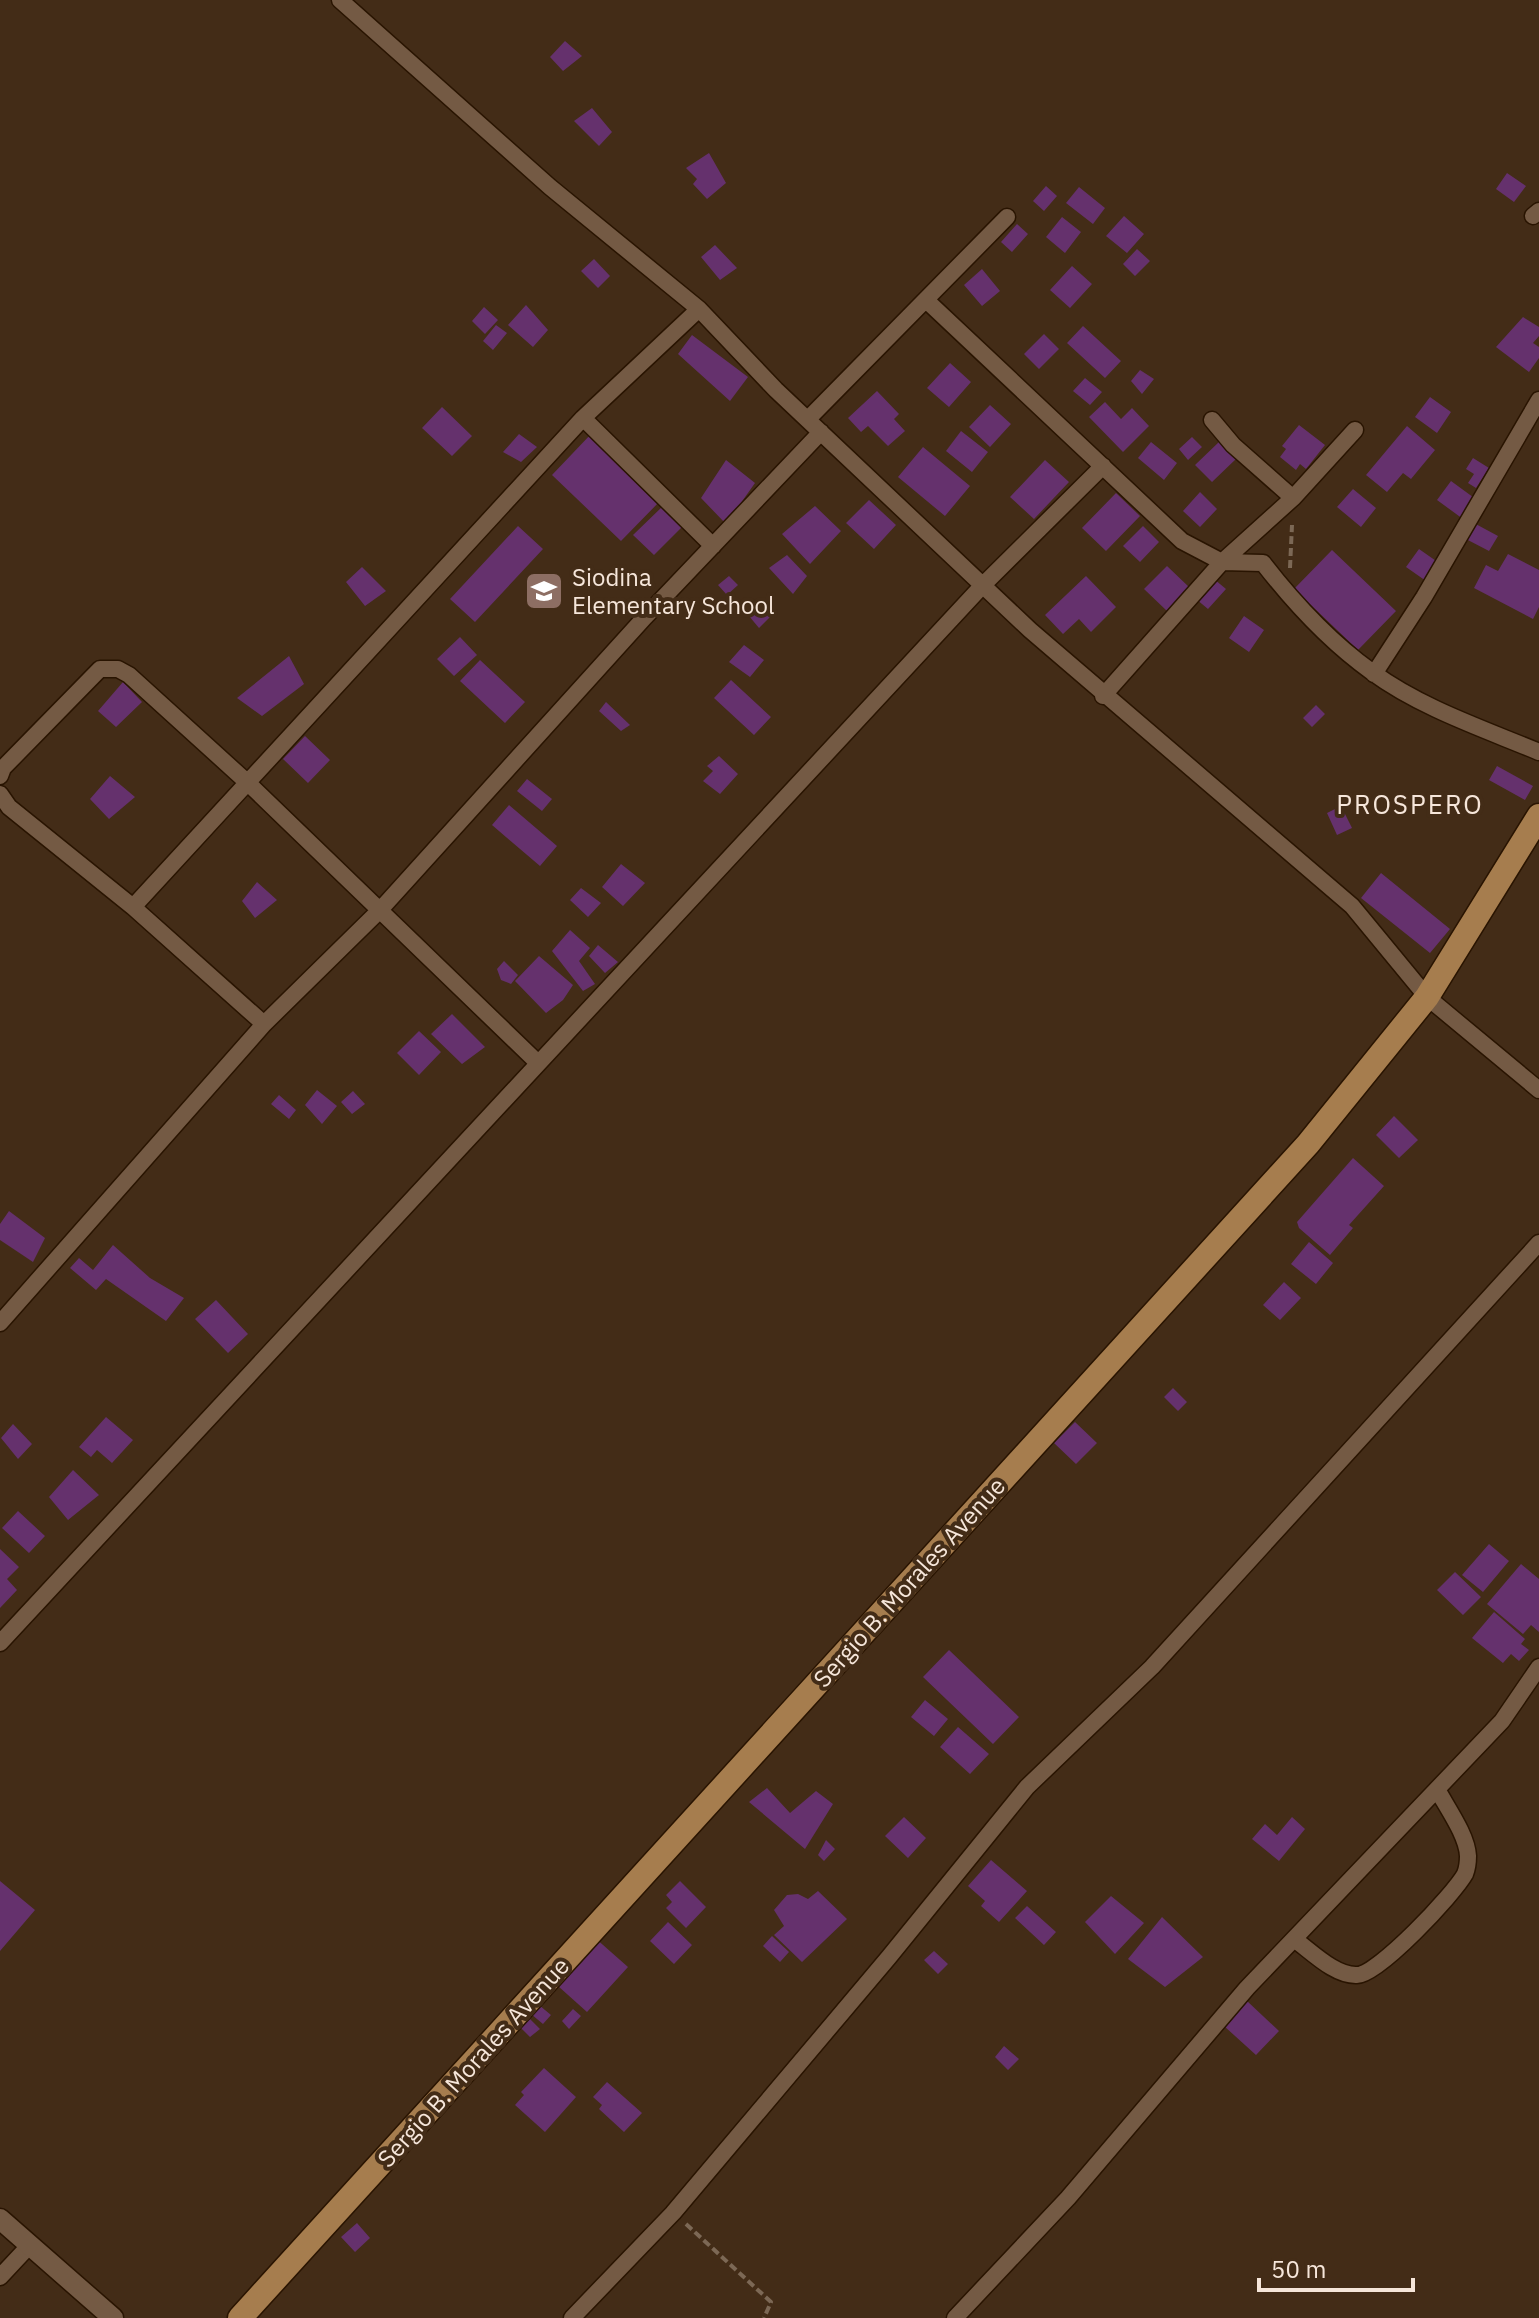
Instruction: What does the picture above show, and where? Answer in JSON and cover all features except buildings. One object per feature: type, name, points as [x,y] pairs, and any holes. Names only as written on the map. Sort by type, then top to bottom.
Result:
[{"type":"main road","name":"Sergio B. Morales Avenue","points":[[240,2318],[1251,1207],[1367,1074],[1427,997],[1539,816]]},
{"type":"street","points":[[340,0],[550,187],[699,309],[821,432],[982,586],[1103,696],[1352,906],[1427,997],[1539,1090]]},
{"type":"street","points":[[808,419],[1007,217]]},
{"type":"street","points":[[926,300],[1182,541],[1222,562],[1263,563],[1289,597],[1374,674],[1448,713],[1539,752]]},
{"type":"street","points":[[133,907],[583,418],[699,309]]},
{"type":"street","points":[[1374,674],[1424,597],[1539,400]]},
{"type":"street","points":[[583,418],[713,546]]},
{"type":"street","points":[[1212,420],[1233,445],[1293,498]]},
{"type":"street","points":[[1103,696],[1222,562],[1293,498],[1355,430]]},
{"type":"street","points":[[0,1323],[264,1024],[380,910],[821,432]]},
{"type":"street","points":[[0,1643],[982,586],[1103,466]]},
{"type":"street","points":[[0,776],[3,768],[100,669],[109,667],[129,675],[248,783],[537,1062]]},
{"type":"street","points":[[0,794],[9,807],[133,907],[264,1024]]},
{"type":"street","points":[[572,2318],[673,2213],[889,1957],[1027,1787],[1162,1656],[1539,1243]]},
{"type":"street","points":[[955,2318],[1068,2198],[1247,1988],[1502,1721],[1539,1667]]},
{"type":"street","points":[[1294,1939],[1330,1966],[1353,1976],[1364,1975],[1378,1966],[1455,1888],[1468,1864],[1466,1845],[1437,1789]]},
{"type":"street","points":[[0,2219],[113,2318]]},
{"type":"street","points":[[0,2277],[29,2246]]},
{"type":"path","points":[[1289,597],[1293,498]]},
{"type":"path","points":[[673,2213],[771,2302],[764,2318]]},
{"type":"place","name":"Siodina Elementary School","points":[[544,591]]},
{"type":"district","name":"PROSPERO","points":[[1410,804]]}]
